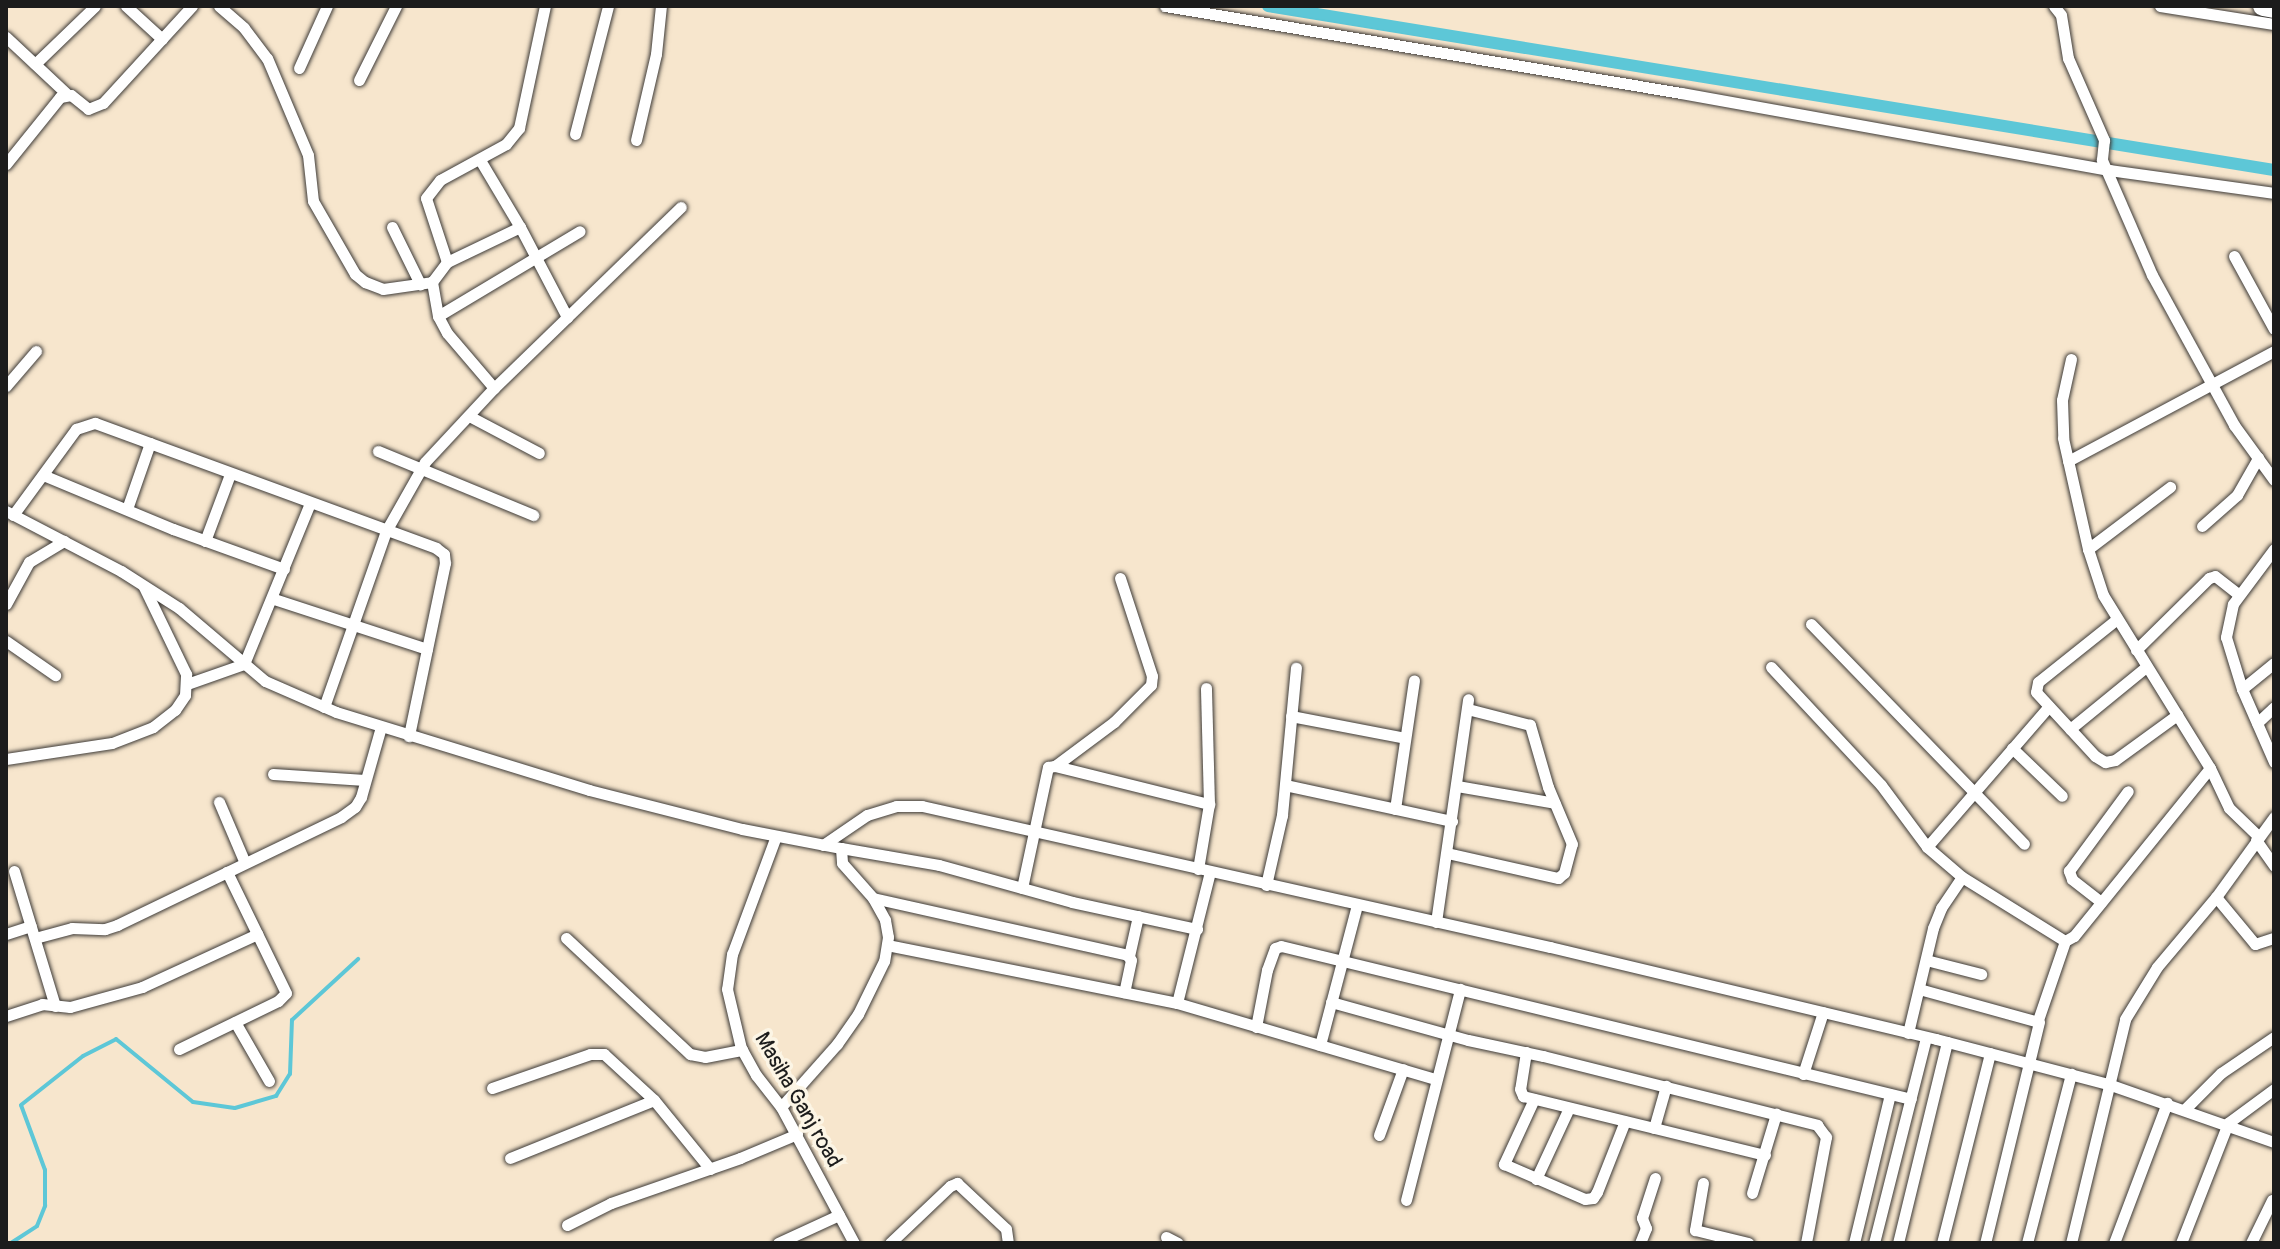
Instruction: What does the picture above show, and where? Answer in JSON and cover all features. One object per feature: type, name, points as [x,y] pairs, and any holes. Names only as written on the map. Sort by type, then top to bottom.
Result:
[{"type":"highway","points":[[2263,6],[2274,8]]},
{"type":"street","points":[[35,64],[95,6]]},
{"type":"street","points":[[126,6],[162,39]]},
{"type":"street","points":[[6,37],[67,94],[88,109],[103,103],[192,6]]},
{"type":"street","points":[[219,6],[244,28],[267,58],[308,155],[313,201],[355,274],[365,282],[383,289],[426,283],[447,262],[520,227]]},
{"type":"street","points":[[299,68],[327,6]]},
{"type":"street","points":[[359,80],[396,6]]},
{"type":"street","points":[[447,262],[426,198],[440,180],[506,144],[519,128],[545,6]]},
{"type":"street","points":[[575,134],[608,6]]},
{"type":"street","points":[[636,140],[656,54],[661,6]]},
{"type":"street","points":[[1165,6],[2274,193]]},
{"type":"street","points":[[2054,6],[2061,15],[2068,58],[2104,140],[2106,165],[2152,275],[2212,384],[2274,480]]},
{"type":"street","points":[[2160,6],[2274,24]]},
{"type":"street","points":[[6,164],[37,121],[67,94]]},
{"type":"street","points":[[480,160],[520,227],[567,317]]},
{"type":"street","points":[[324,707],[386,531],[420,470],[494,388],[681,207]]},
{"type":"street","points":[[392,227],[426,283],[447,333],[494,388]]},
{"type":"street","points":[[438,316],[580,231]]},
{"type":"street","points":[[2234,256],[2274,329]]},
{"type":"street","points":[[6,386],[36,351]]},
{"type":"street","points":[[2068,461],[2274,351]]},
{"type":"street","points":[[2071,359],[2062,409],[2068,461],[2088,549],[2103,595],[2210,768],[2229,808],[2257,838],[2274,866]]},
{"type":"street","points":[[469,416],[539,453]]},
{"type":"street","points":[[409,736],[444,554],[436,548],[95,423],[81,425],[10,513],[143,585],[203,626],[265,681],[324,707],[381,727],[409,736],[589,790],[776,836],[939,865],[1197,929]]},
{"type":"street","points":[[127,509],[150,443]]},
{"type":"street","points":[[378,451],[533,515]]},
{"type":"street","points":[[2202,526],[2237,495],[2258,458]]},
{"type":"street","points":[[205,541],[230,474]]},
{"type":"street","points":[[43,475],[205,541],[284,569]]},
{"type":"street","points":[[2088,549],[2170,487]]},
{"type":"street","points":[[187,684],[244,664],[274,599],[310,503]]},
{"type":"street","points":[[6,604],[29,562],[64,541]]},
{"type":"street","points":[[2274,549],[2238,594],[2227,620],[2226,637],[2242,689],[2274,762]]},
{"type":"street","points":[[2136,650],[2212,577],[2238,594]]},
{"type":"street","points":[[1055,766],[1114,722],[1151,685],[1152,676],[1120,578]]},
{"type":"street","points":[[6,759],[93,747],[135,735],[168,717],[181,701],[187,684],[180,658],[143,585]]},
{"type":"street","points":[[274,599],[427,649]]},
{"type":"street","points":[[2117,619],[2036,685],[2036,692],[2095,756],[2110,762],[2177,715]]},
{"type":"street","points":[[1811,624],[2024,844]]},
{"type":"street","points":[[6,641],[55,675]]},
{"type":"street","points":[[2242,689],[2274,663]]},
{"type":"street","points":[[1771,667],[1887,792],[1927,847],[1962,877],[2065,941]]},
{"type":"street","points":[[2070,729],[2146,667]]},
{"type":"street","points":[[1266,885],[1285,785],[1296,668]]},
{"type":"street","points":[[1395,809],[1414,680]]},
{"type":"street","points":[[1198,869],[1209,804],[1206,688]]},
{"type":"street","points":[[1436,922],[1468,704],[1530,725],[1572,844],[1560,877],[1447,853]]},
{"type":"street","points":[[1927,847],[2049,706]]},
{"type":"street","points":[[2257,723],[2274,707]]},
{"type":"street","points":[[1291,716],[1405,738]]},
{"type":"street","points":[[35,938],[72,928],[110,928],[349,812],[361,797],[381,727]]},
{"type":"street","points":[[2012,748],[2062,796]]},
{"type":"street","points":[[1022,888],[1043,774],[1048,767],[1055,766],[1209,804]]},
{"type":"street","points":[[1985,1243],[2038,1020],[2065,941],[2074,936],[2210,768]]},
{"type":"street","points":[[273,774],[365,780]]},
{"type":"street","points":[[1285,785],[1452,821]]},
{"type":"street","points":[[1457,786],[1555,803]]},
{"type":"street","points":[[2101,902],[2072,879],[2069,871],[2128,791]]},
{"type":"street","points":[[219,802],[245,863]]},
{"type":"street","points":[[823,845],[857,819],[896,806],[922,806],[1947,1042],[2108,1084],[2228,1123],[2274,1142]]},
{"type":"street","points":[[2071,1243],[2125,1019],[2134,1001],[2274,817]]},
{"type":"street","name":"Masiha Ganj road","points":[[776,836],[727,972],[727,989],[742,1050],[797,1134],[854,1243]]},
{"type":"street","points":[[781,1107],[858,1014],[880,972],[887,945],[885,920],[873,898],[842,863],[841,848]]},
{"type":"street","points":[[14,871],[55,1006]]},
{"type":"street","points":[[179,1049],[282,998],[286,993],[227,872]]},
{"type":"street","points":[[1177,1003],[1210,872]]},
{"type":"street","points":[[1908,1033],[1937,917],[1962,877]]},
{"type":"street","points":[[2216,897],[2255,944],[2274,938]]},
{"type":"street","points":[[873,898],[1129,956]]},
{"type":"street","points":[[1320,1045],[1357,905]]},
{"type":"street","points":[[1124,992],[1138,916]]},
{"type":"street","points":[[6,934],[31,926]]},
{"type":"street","points":[[6,1016],[42,1004],[70,1007],[142,987],[257,934]]},
{"type":"street","points":[[566,938],[690,1054],[705,1057],[742,1050]]},
{"type":"street","points":[[887,945],[1177,1003],[1435,1079]]},
{"type":"street","points":[[1256,1027],[1267,970],[1276,946],[1911,1099]]},
{"type":"street","points":[[1926,960],[1981,974]]},
{"type":"street","points":[[1406,1200],[1446,1034],[1460,989]]},
{"type":"street","points":[[1919,989],[2038,1020]]},
{"type":"street","points":[[1331,1002],[1446,1034],[1817,1125],[1825,1133],[1806,1243]]},
{"type":"street","points":[[1803,1074],[1823,1012]]},
{"type":"street","points":[[235,1022],[269,1081]]},
{"type":"street","points":[[1874,1243],[1926,1037]]},
{"type":"street","points":[[2185,1109],[2221,1073],[2274,1037]]},
{"type":"street","points":[[1898,1243],[1947,1042]]},
{"type":"street","points":[[1526,1052],[1520,1091],[1534,1099],[1765,1155]]},
{"type":"street","points":[[492,1088],[597,1053],[612,1060],[654,1100],[710,1169]]},
{"type":"street","points":[[1942,1243],[1990,1053]]},
{"type":"street","points":[[1379,1135],[1403,1069]]},
{"type":"street","points":[[2027,1243],[2071,1074]]},
{"type":"street","points":[[1654,1128],[1666,1086]]},
{"type":"street","points":[[2181,1243],[2228,1123],[2274,1089]]},
{"type":"street","points":[[1854,1243],[1890,1094]]},
{"type":"street","points":[[1534,1099],[1504,1164],[1585,1199],[1593,1198],[1625,1121]]},
{"type":"street","points":[[510,1158],[654,1100]]},
{"type":"street","points":[[2114,1243],[2167,1103]]},
{"type":"street","points":[[1536,1179],[1569,1108]]},
{"type":"street","points":[[1752,1193],[1776,1114]]},
{"type":"street","points":[[567,1225],[611,1203],[710,1169],[797,1134]]},
{"type":"street","points":[[1640,1243],[1646,1228],[1642,1218],[1655,1178]]},
{"type":"street","points":[[890,1243],[950,1186],[957,1183],[1006,1229],[1008,1243]]},
{"type":"street","points":[[1703,1183],[1695,1230],[1748,1243]]},
{"type":"street","points":[[2251,1243],[2272,1200]]},
{"type":"street","points":[[778,1243],[839,1215]]},
{"type":"street","points":[[1166,1237],[1178,1243]]},
{"type":"waterway","points":[[1268,6],[2274,170]]},
{"type":"waterway","points":[[11,1243],[37,1226],[45,1206],[45,1170],[21,1105],[83,1056],[116,1039],[193,1102],[235,1108],[276,1096],[290,1074],[292,1020],[358,959]]}]
